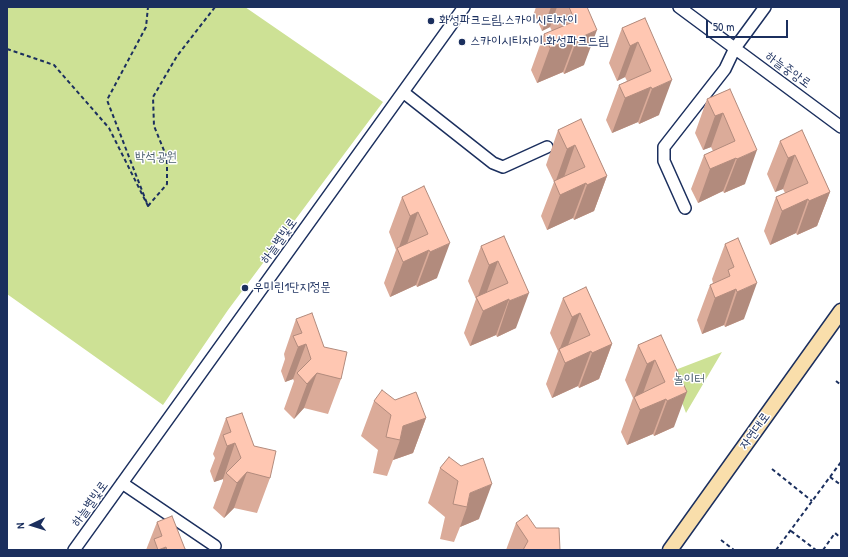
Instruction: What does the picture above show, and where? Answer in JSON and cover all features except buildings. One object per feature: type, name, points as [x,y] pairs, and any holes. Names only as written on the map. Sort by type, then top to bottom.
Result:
[{"type":"main road","name":"자연대로","points":[[670,550],[841,311]]},
{"type":"street","name":"하늘별빛로","points":[[74,550],[464,7]]},
{"type":"street","name":"하늘중앙로","points":[[679,7],[841,127]]},
{"type":"street","points":[[685,208],[664,161],[664,147],[725,69],[735,48],[765,7]]},
{"type":"street","points":[[403,92],[493,163],[503,167],[548,147]]},
{"type":"street","points":[[122,483],[215,546]]},
{"type":"path","points":[[148,7],[146,27],[107,100],[148,206]]},
{"type":"path","points":[[148,206],[167,184],[167,158],[154,126],[153,97],[177,56],[215,7]]},
{"type":"path","points":[[7,48],[54,65],[109,128],[148,206]]},
{"type":"path","points":[[836,381],[841,385]]},
{"type":"path","points":[[776,550],[841,462]]},
{"type":"path","points":[[772,469],[812,501]]},
{"type":"path","points":[[830,477],[841,485]]},
{"type":"path","points":[[790,531],[816,550]]},
{"type":"path","points":[[823,550],[835,534],[841,538]]},
{"type":"path","points":[[720,540],[734,550]]},
{"type":"green space","name":"박석공원","points":[[7,7],[245,7],[383,102],[228,310],[163,405],[7,294]]},
{"type":"green space","name":"놀이터","points":[[722,352],[686,413],[670,372]]},
{"type":"place","name":"화성파크드림.스카이시티자이","points":[[431,21]]},
{"type":"place","name":"스카이시티자이.화성파크드림","points":[[462,42]]},
{"type":"place","name":"우미린1단지정문","points":[[245,288]]}]
